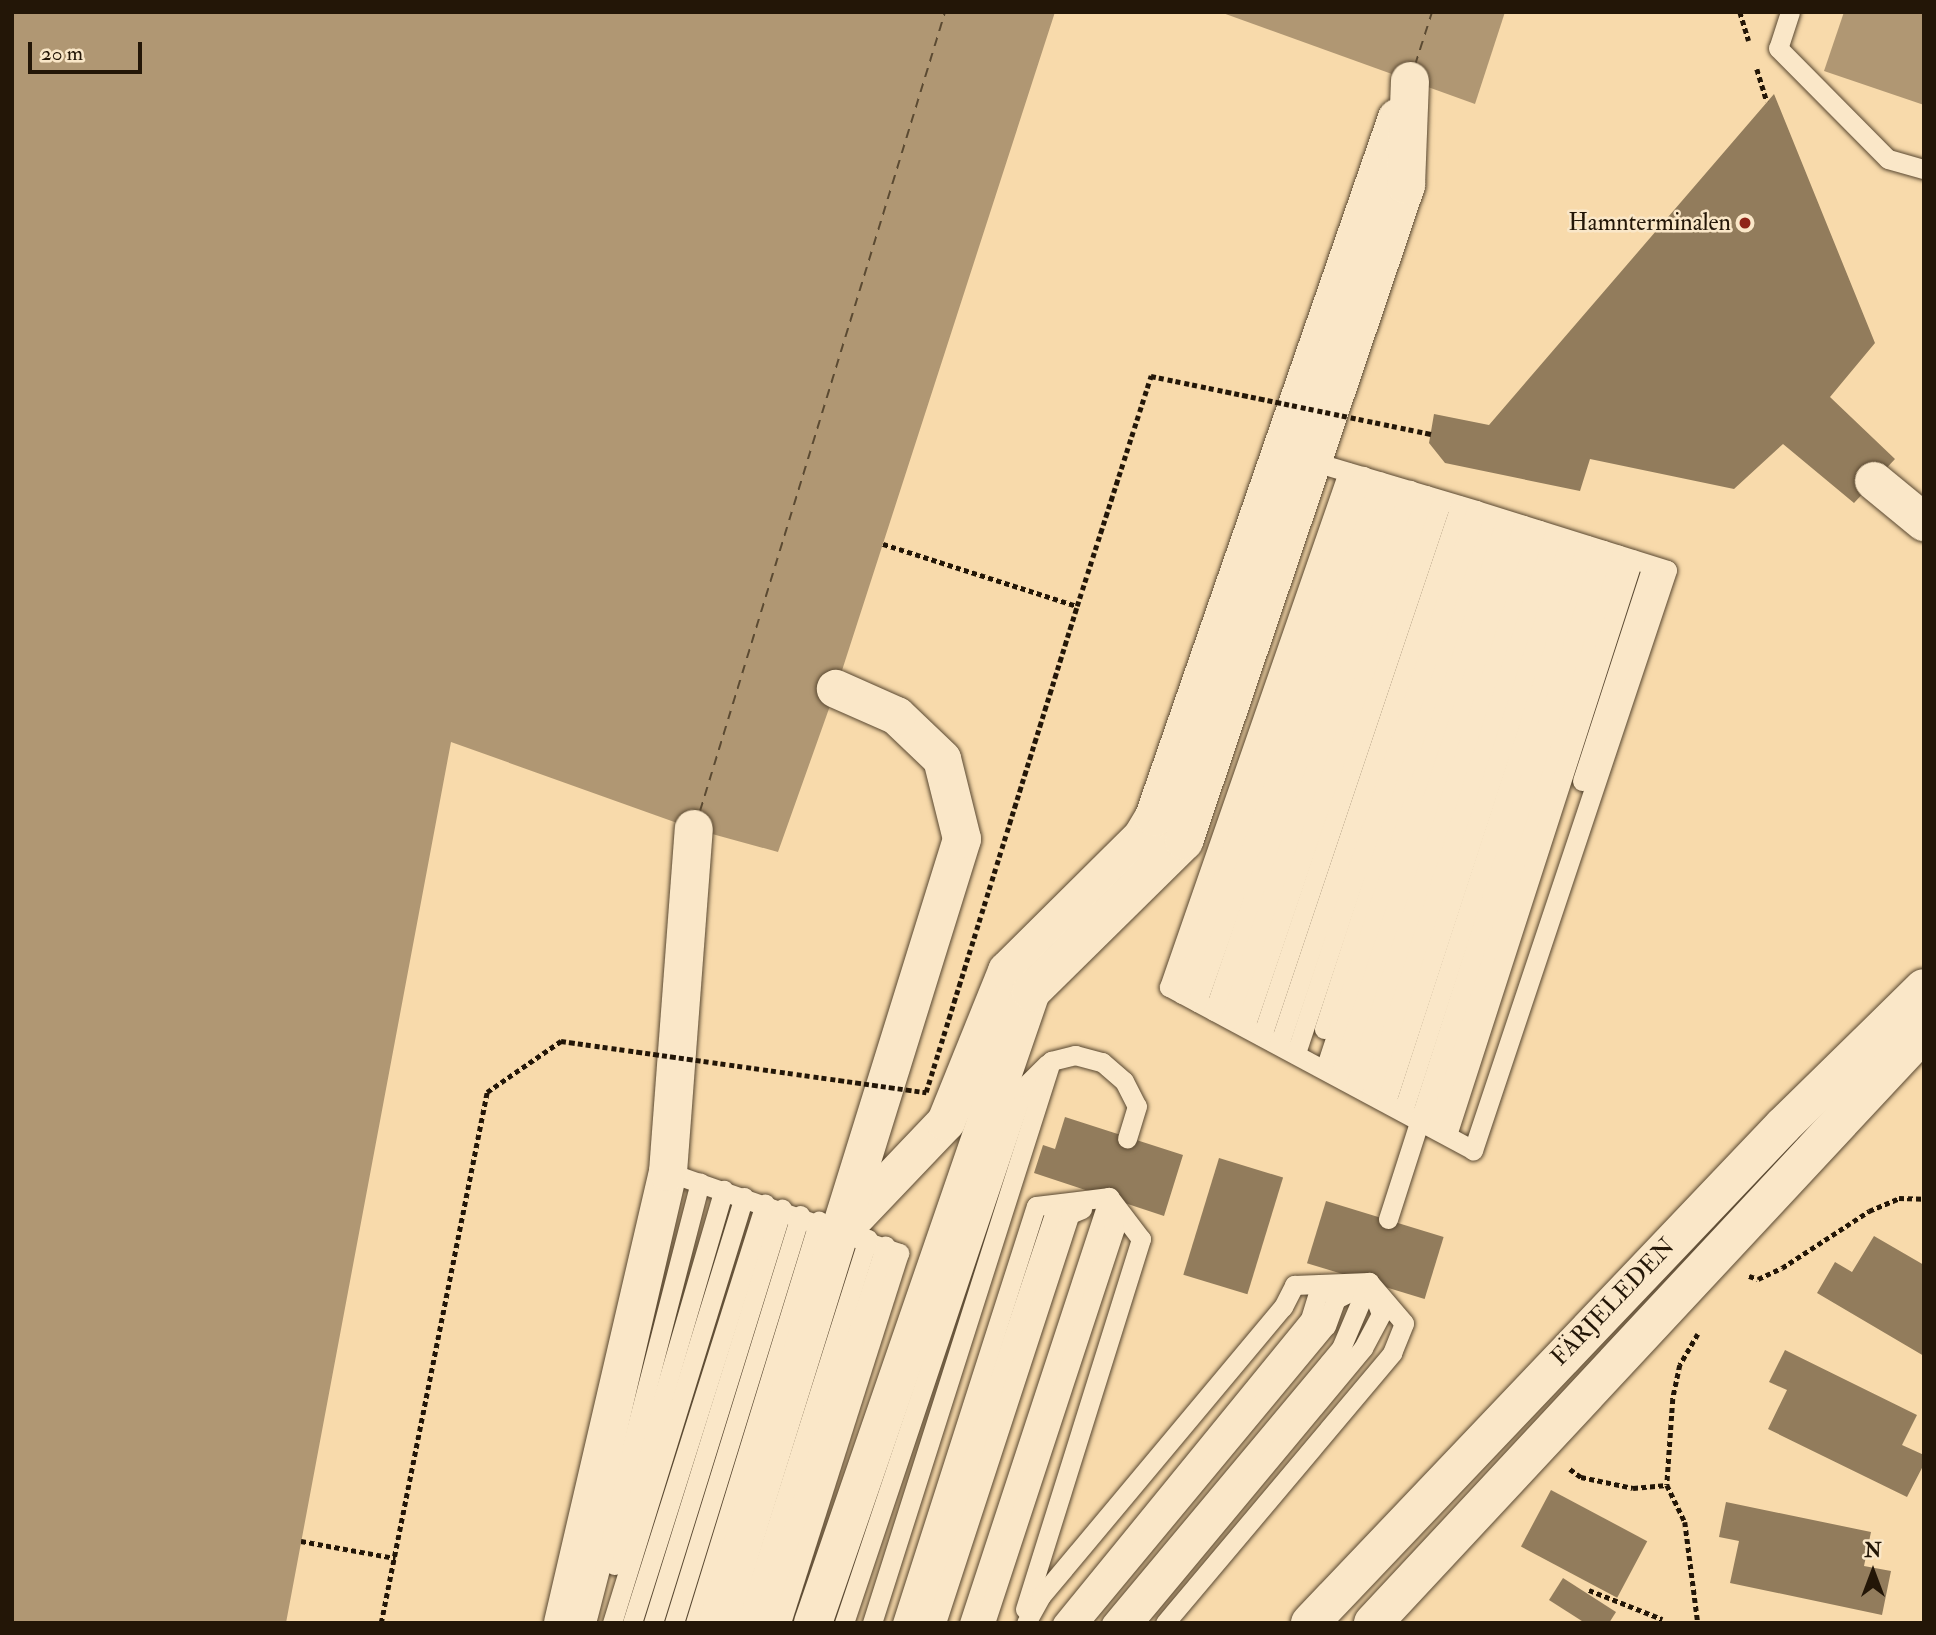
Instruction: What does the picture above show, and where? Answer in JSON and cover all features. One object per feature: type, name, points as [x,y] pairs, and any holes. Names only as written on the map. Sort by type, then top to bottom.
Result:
[{"type":"street","points":[[813,1623],[1031,992],[1184,841],[1482,513],[1406,185],[1410,81],[1154,817],[1142,836],[1007,971],[946,1122],[823,1223]]},
{"type":"street","points":[[1874,481],[1924,522]]},
{"type":"street","points":[[718,1623],[823,1223],[878,1119],[962,839],[942,759],[897,716],[836,689]]},
{"type":"street","points":[[563,1623],[675,1187],[694,829]]},
{"type":"street","name":"FÄRJELEDEN","points":[[1310,1623],[1783,1126],[1924,988]]},
{"type":"street","name":"FÄRJELEDEN","points":[[1373,1623],[1924,1031]]},
{"type":"lane","points":[[1790,12],[1778,48],[1888,159],[1924,169]]},
{"type":"lane","points":[[1309,1061],[1465,1144],[1652,566],[1482,513]]},
{"type":"lane","points":[[1388,1219],[1309,1061],[1482,513]]},
{"type":"lane","points":[[1309,1061],[1482,513]]},
{"type":"lane","points":[[1309,1061],[1482,513]]},
{"type":"lane","points":[[1309,1061],[1482,513]]},
{"type":"lane","points":[[1309,1061],[1482,513]]},
{"type":"lane","points":[[1309,1061],[1482,513]]},
{"type":"lane","points":[[1309,1061],[1482,513]]},
{"type":"lane","points":[[1309,1061],[1482,513]]},
{"type":"lane","points":[[1309,1061],[1482,513]]},
{"type":"lane","points":[[844,1623],[1024,1087],[1051,1061],[1075,1055],[1102,1062],[1124,1081],[1136,1106],[1127,1138]]},
{"type":"lane","points":[[872,1623],[1051,1061]]},
{"type":"lane","points":[[586,1623],[675,1187],[724,1191],[823,1223],[900,1253],[781,1623]]},
{"type":"lane","points":[[597,1623],[724,1191]]},
{"type":"lane","points":[[612,1623],[744,1197]]},
{"type":"lane","points":[[902,1623],[1036,1206],[1109,1197]]},
{"type":"lane","points":[[918,1623],[1054,1214],[1109,1197]]},
{"type":"lane","points":[[936,1623],[1070,1214],[1109,1197]]},
{"type":"lane","points":[[968,1623],[1109,1197]]},
{"type":"lane","points":[[985,1623],[1114,1230],[1109,1197]]},
{"type":"lane","points":[[1023,1623],[1141,1239],[1109,1197]]},
{"type":"lane","points":[[632,1623],[823,1223]]},
{"type":"lane","points":[[653,1623],[823,1223]]},
{"type":"lane","points":[[674,1623],[823,1223]]},
{"type":"lane","points":[[695,1623],[823,1223]]},
{"type":"lane","points":[[746,1623],[823,1223]]},
{"type":"lane","points":[[762,1623],[823,1223]]},
{"type":"lane","points":[[1023,1623],[1041,1596],[1283,1307],[1294,1285],[1369,1282]]},
{"type":"lane","points":[[1062,1623],[1310,1319],[1318,1293],[1369,1282]]},
{"type":"lane","points":[[1079,1623],[1326,1326],[1336,1299],[1369,1282]]},
{"type":"lane","points":[[1111,1623],[1341,1348],[1369,1282]]},
{"type":"lane","points":[[1134,1623],[1363,1348],[1381,1314],[1369,1282]]},
{"type":"lane","points":[[1165,1623],[1392,1353],[1404,1323],[1369,1282]]},
{"type":"path","points":[[381,1623],[487,1092],[561,1041],[926,1092],[1076,606],[1151,376],[1431,433]]},
{"type":"path","points":[[883,544],[1076,606]]},
{"type":"path","points":[[1698,1623],[1685,1522],[1667,1485],[1667,1442],[1680,1365],[1705,1320]]},
{"type":"path","points":[[1581,1477],[1633,1488],[1667,1485]]},
{"type":"path","points":[[301,1541],[395,1558]]},
{"type":"path","points":[[1589,1590],[1662,1619]]},
{"type":"shaded area","points":[[12,12],[1055,12],[836,689],[778,852],[694,829],[451,742],[286,1623],[12,1623]]},
{"type":"shaded area","points":[[1220,12],[1505,12],[1475,104]]},
{"type":"shaded area","points":[[1844,12],[1924,12],[1924,105],[1824,71]]},
{"type":"building","name":"Hamnterminalen","points":[[1774,94],[1875,343],[1830,397],[1895,459],[1854,503],[1783,444],[1734,489],[1590,459],[1580,491],[1445,463],[1429,443],[1434,414],[1489,425]]},
{"type":"building","points":[[1065,1117],[1183,1155],[1164,1216],[1034,1173],[1043,1145],[1055,1149]]},
{"type":"building","points":[[1219,1158],[1283,1178],[1247,1294],[1183,1275]]},
{"type":"building","points":[[1326,1201],[1444,1237],[1425,1299],[1307,1263]]},
{"type":"building","points":[[1874,1236],[1924,1265],[1924,1356],[1817,1293],[1835,1262],[1852,1272]]},
{"type":"building","points":[[1785,1350],[1917,1415],[1902,1445],[1924,1455],[1924,1464],[1907,1497],[1768,1429],[1787,1390],[1769,1382]]},
{"type":"building","points":[[1551,1490],[1647,1541],[1617,1598],[1521,1547]]},
{"type":"building","points":[[1726,1502],[1871,1532],[1864,1566],[1891,1571],[1882,1615],[1730,1583],[1739,1541],[1719,1537]]},
{"type":"building","points":[[1563,1578],[1616,1612],[1609,1623],[1585,1623],[1549,1600]]},
{"type":"ferry route","points":[[700,811],[945,12]]},
{"type":"ferry route","points":[[1415,65],[1432,12]]},
{"type":"place","name":"Hamnterminalen","points":[[1745,223]]}]
